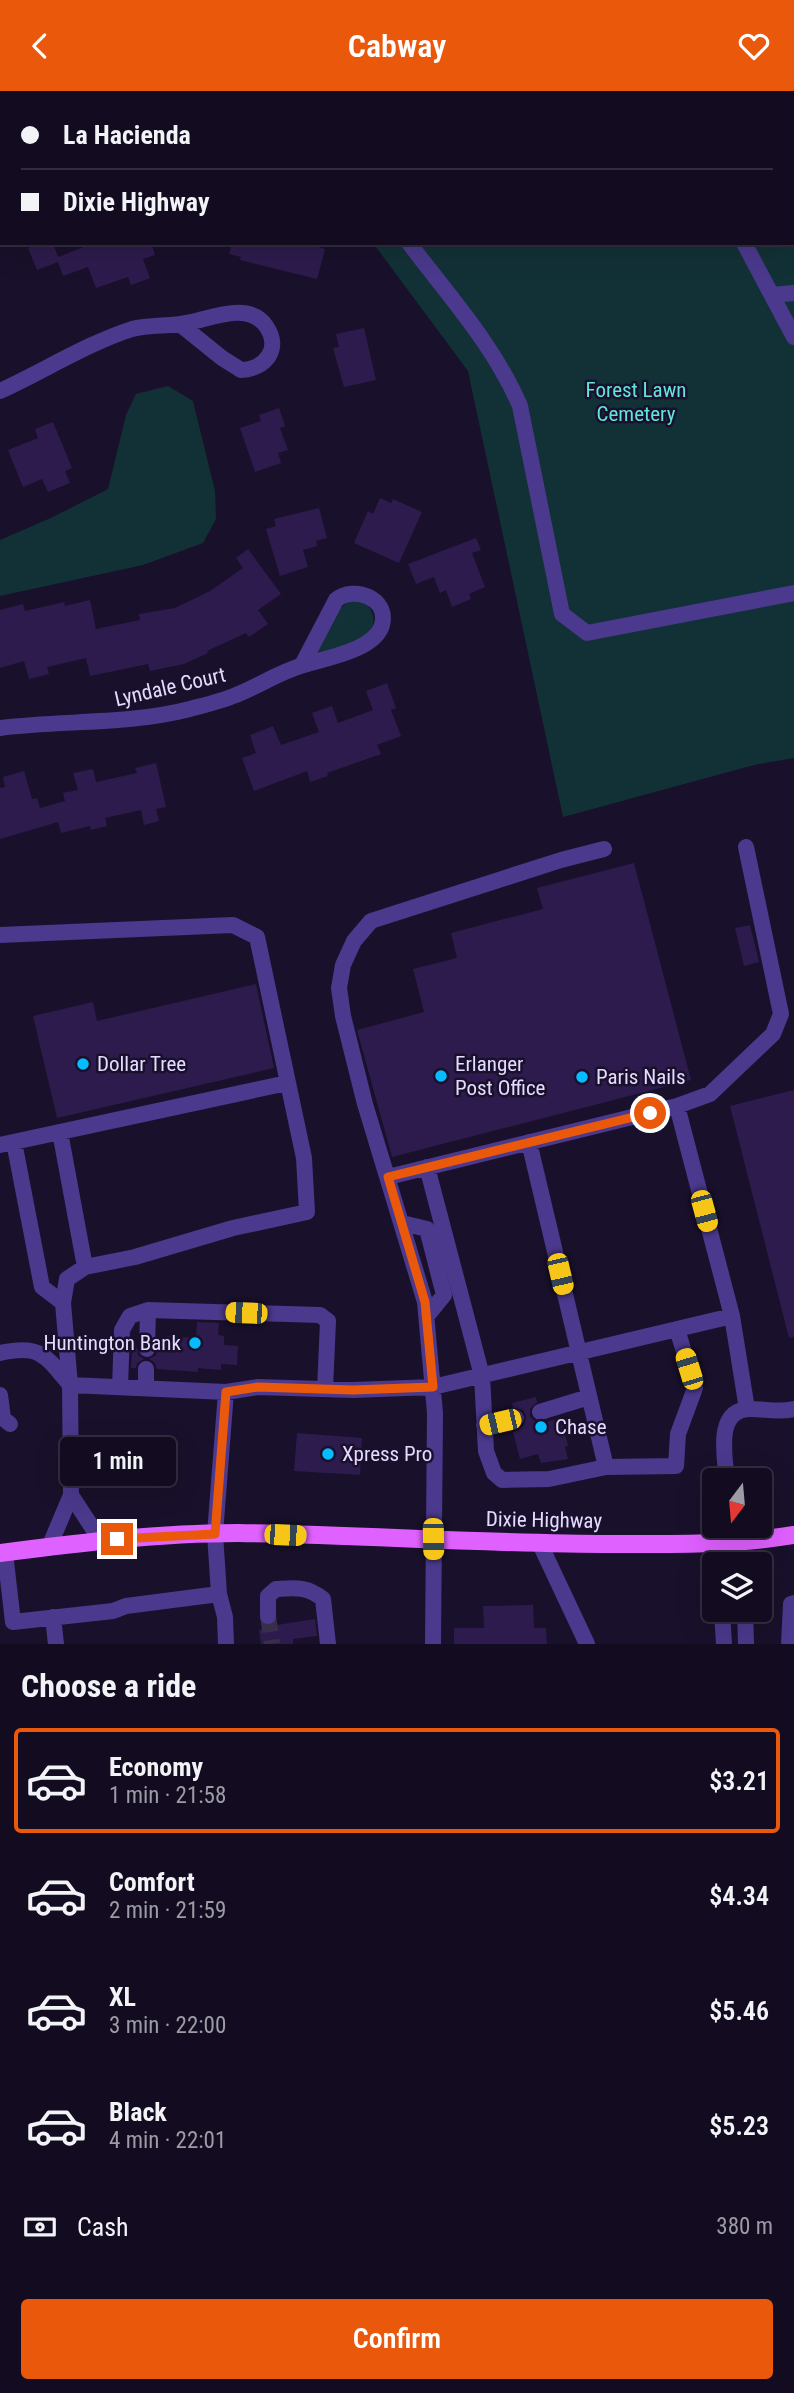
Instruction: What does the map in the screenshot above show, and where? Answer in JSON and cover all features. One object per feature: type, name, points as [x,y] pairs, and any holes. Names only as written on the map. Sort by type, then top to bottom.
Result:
[{"type":"main road","name":"Dixie Highway","points":[[3,1553],[132,1537],[215,1534],[541,1544],[702,1536]]},
{"type":"main road","name":"Dixie Highway","points":[[772,1535],[794,1535]]},
{"type":"street","points":[[411,245],[488,347],[509,380],[520,405],[562,614],[587,633],[794,593]]},
{"type":"street","points":[[745,245],[794,337]]},
{"type":"street","points":[[772,295],[794,293]]},
{"type":"street","points":[[0,391],[107,338],[151,325],[181,324],[246,312],[263,322],[269,330],[270,357],[261,366],[241,370],[181,324]]},
{"type":"street","name":"Lyndale Court","points":[[0,728],[147,718],[190,709],[235,695],[302,665],[329,659],[375,637],[382,626],[383,617],[376,602],[360,593],[342,595],[325,617],[302,665]]},
{"type":"street","points":[[388,1177],[677,1106],[710,1094],[773,1034],[781,1014],[746,847]]},
{"type":"street","points":[[433,1644],[433,1387],[427,1316],[402,1223],[365,1104],[343,1016],[339,988],[343,965],[354,941],[371,921],[561,860],[604,849]]},
{"type":"street","points":[[0,935],[233,925],[257,937],[304,1158],[307,1212],[233,1228],[135,1257],[85,1267],[67,1279],[63,1303],[70,1385],[71,1495],[49,1547]]},
{"type":"street","points":[[63,1303],[43,1287],[7,1144],[287,1083]]},
{"type":"street","points":[[677,1106],[732,1316],[747,1409]]},
{"type":"street","points":[[60,1132],[85,1267]]},
{"type":"street","points":[[529,1142],[606,1467]]},
{"type":"street","points":[[427,1167],[482,1376],[486,1451],[494,1473],[502,1480],[549,1479],[606,1467],[676,1466],[678,1434],[695,1388],[677,1329]]},
{"type":"street","points":[[402,1223],[427,1229],[444,1295],[427,1316]]},
{"type":"street","points":[[120,1387],[122,1330],[130,1316],[148,1310],[320,1315],[328,1321],[325,1389]]},
{"type":"street","points":[[147,1349],[148,1310]]},
{"type":"street","points":[[0,1353],[30,1349],[40,1353],[70,1385],[226,1392],[258,1387],[433,1387],[732,1316]]},
{"type":"street","points":[[146,1369],[146,1388]]},
{"type":"street","points":[[226,1392],[215,1534],[226,1644]]},
{"type":"street","points":[[0,1395],[3,1418],[10,1423]]},
{"type":"street","points":[[540,1412],[589,1397]]},
{"type":"street","points":[[726,1468],[726,1424],[732,1415],[747,1409],[782,1412],[794,1409]]},
{"type":"street","points":[[484,1425],[516,1418]]},
{"type":"street","points":[[71,1495],[101,1541]]},
{"type":"street","points":[[541,1544],[587,1644]]},
{"type":"street","points":[[3,1553],[13,1622],[219,1594]]},
{"type":"street","points":[[268,1616],[268,1596],[276,1589],[299,1588],[313,1591],[323,1599],[328,1644]]},
{"type":"street","points":[[789,1644],[791,1604],[794,1603]]},
{"type":"street","points":[[53,1617],[56,1644]]},
{"type":"street","points":[[723,1622],[724,1644]]},
{"type":"street","points":[[745,1622],[746,1644]]},
{"type":"green space","name":"Forest Lawn Cemetery","points":[[374,245],[794,245],[794,758],[754,765],[563,817],[468,371]]},
{"type":"green space","points":[[168,386],[193,401],[215,491],[216,519],[203,543],[143,565],[0,596],[0,540],[108,489],[126,415],[136,394]]},
{"type":"green space","points":[[349,601],[366,602],[369,606],[374,622],[369,635],[314,658],[338,610]]},
{"type":"building","points":[[54,245],[58,257],[86,245],[152,245],[155,255],[143,259],[150,278],[131,285],[128,277],[96,288],[88,267],[63,276],[58,262],[37,270],[28,248]]},
{"type":"building","points":[[231,245],[312,245],[325,249],[317,279],[240,260],[241,257],[229,254]]},
{"type":"building","points":[[364,328],[376,380],[344,387],[333,348],[339,347],[336,334]]},
{"type":"building","points":[[279,408],[285,426],[280,428],[288,450],[278,453],[281,463],[255,472],[240,428],[261,421],[259,415]]},
{"type":"building","points":[[53,422],[72,468],[65,471],[70,483],[48,492],[42,479],[23,487],[8,450],[38,438],[35,429]]},
{"type":"building","points":[[380,498],[391,503],[393,499],[422,512],[399,563],[354,543],[368,511],[373,514]]},
{"type":"building","points":[[319,508],[327,538],[316,541],[317,546],[303,550],[308,567],[280,576],[266,529],[276,526],[274,519]]},
{"type":"building","points":[[476,538],[481,550],[472,553],[485,587],[469,594],[471,599],[452,607],[446,590],[440,593],[434,577],[416,584],[408,564]]},
{"type":"building","points":[[248,549],[281,594],[258,610],[268,624],[249,637],[246,633],[184,664],[150,671],[148,664],[90,676],[86,658],[47,667],[49,674],[29,679],[24,661],[0,668],[0,610],[23,604],[25,611],[64,602],[65,606],[90,600],[96,629],[140,620],[139,614],[175,608],[210,591],[243,568],[236,558]]},
{"type":"building","points":[[387,683],[396,708],[391,710],[401,736],[377,745],[381,754],[327,773],[328,776],[310,782],[307,771],[254,791],[242,758],[256,753],[250,735],[273,726],[281,745],[319,732],[312,713],[332,706],[338,723],[373,710],[366,691]]},
{"type":"building","points":[[156,763],[166,807],[156,809],[159,821],[144,825],[141,810],[105,818],[107,826],[91,830],[90,826],[61,833],[58,822],[0,839],[0,788],[5,787],[3,777],[24,771],[32,799],[37,798],[40,808],[65,801],[63,793],[78,790],[73,773],[93,769],[96,782],[137,773],[135,768]]},
{"type":"building","points":[[634,863],[691,1080],[392,1157],[357,1030],[424,1012],[413,969],[457,958],[451,933],[543,909],[537,888]]},
{"type":"building","points":[[750,925],[759,962],[744,966],[735,928]]},
{"type":"building","points":[[256,984],[274,1068],[57,1118],[33,1016],[93,1002],[97,1021]]},
{"type":"building","points":[[794,1090],[794,1337],[789,1338],[730,1106]]},
{"type":"building","name":"Huntington Bank","points":[[197,1322],[219,1323],[218,1335],[224,1336],[224,1345],[238,1346],[237,1365],[221,1364],[221,1370],[198,1368],[198,1372],[157,1369],[155,1363],[149,1359],[156,1355],[157,1349],[166,1350],[167,1336],[196,1338]]},
{"type":"building","points":[[132,1348],[137,1348],[138,1355],[144,1359],[137,1363],[136,1368],[131,1368]]},
{"type":"building","name":"Chase","points":[[536,1397],[537,1402],[530,1409],[530,1416],[543,1423],[561,1418],[568,1446],[565,1447],[568,1459],[541,1463],[538,1454],[520,1459],[513,1432],[524,1425],[526,1416],[523,1410],[513,1408],[512,1403]]},
{"type":"building","name":"Xpress Pro","points":[[297,1433],[362,1438],[360,1475],[294,1471]]},
{"type":"building","points":[[533,1605],[534,1628],[546,1628],[547,1644],[454,1644],[454,1628],[484,1628],[483,1606]]},
{"type":"building","points":[[315,1619],[317,1636],[293,1639],[293,1644],[261,1644],[259,1630],[264,1629],[263,1625]]},
{"type":"tunnel","points":[[268,1616],[272,1644]]},
{"type":"place","name":"Dollar Tree","points":[[83,1064]]},
{"type":"place","name":"Erlanger Post Office","points":[[441,1076]]},
{"type":"place","name":"Paris Nails","points":[[582,1077]]},
{"type":"place","name":"Huntington Bank","points":[[195,1343]]},
{"type":"place","name":"Chase","points":[[541,1427]]},
{"type":"place","name":"Xpress Pro","points":[[328,1454]]},
{"type":"route","points":[[117,1539],[215,1534],[226,1392],[258,1387],[353,1390],[433,1387],[425,1302],[388,1177],[650,1113]]}]
